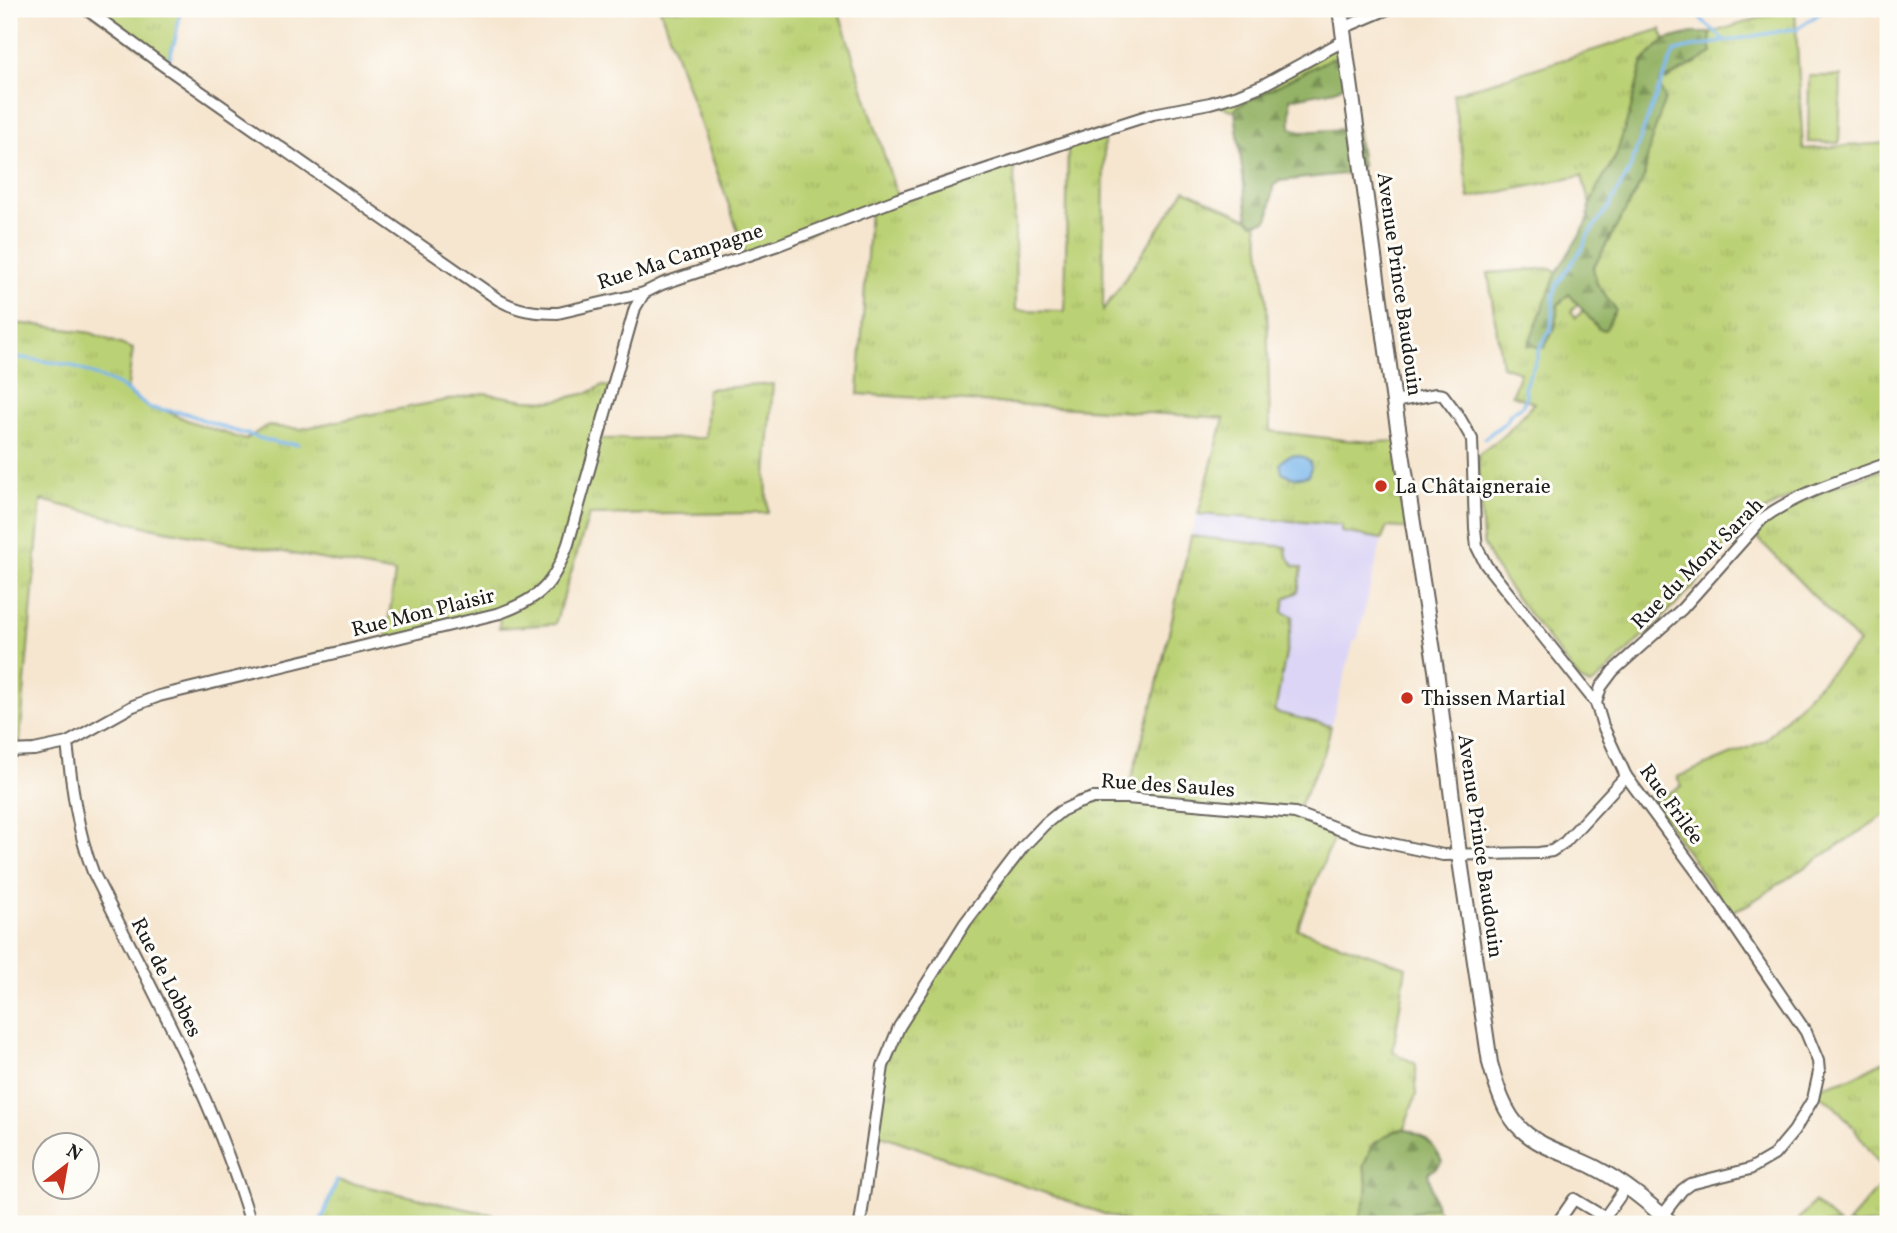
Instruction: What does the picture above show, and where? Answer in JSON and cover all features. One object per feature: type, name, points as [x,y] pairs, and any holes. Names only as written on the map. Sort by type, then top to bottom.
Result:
[{"type":"street","name":"Rue Ma Campagne","points":[[86,9],[484,290],[508,305],[534,313],[558,313],[644,293],[1014,159],[1153,114],[1238,96],[1264,85],[1388,9]]},
{"type":"street","name":"Avenue Prince Baudouin","points":[[1340,9],[1490,1063],[1510,1114],[1530,1136],[1627,1186],[1667,1220]]},
{"type":"street","name":"Rue Mon Plaisir","points":[[9,751],[34,750],[67,743],[133,706],[159,696],[500,613],[522,605],[536,596],[555,574],[568,544],[635,308],[644,293]]},
{"type":"street","name":"Rue Frilée","points":[[1394,402],[1437,394],[1443,396],[1458,415],[1472,439],[1478,547],[1486,565],[1596,703],[1603,726],[1626,776],[1705,883],[1807,1032],[1818,1061],[1819,1072],[1813,1099],[1794,1131],[1774,1155],[1750,1169],[1690,1184],[1682,1190],[1667,1220]]},
{"type":"street","name":"Rue du Mont Sarah","points":[[1596,703],[1601,687],[1613,671],[1682,609],[1762,519],[1795,500],[1888,463]]},
{"type":"street","name":"Rue de Lobbes","points":[[67,743],[74,808],[86,855],[194,1073],[232,1166],[251,1224]]},
{"type":"street","name":"Rue des Saules","points":[[860,1224],[883,1066],[899,1027],[965,923],[1023,847],[1061,811],[1077,803],[1101,797],[1296,813],[1360,837],[1443,855],[1539,853],[1552,851],[1570,836],[1626,776]]},
{"type":"street","points":[[1561,1224],[1558,1222],[1574,1199],[1602,1221],[1627,1186]]},
{"type":"shaded area","points":[[1198,514],[1342,525],[1341,532],[1382,539],[1357,640],[1354,640],[1331,726],[1274,712],[1293,616],[1283,612],[1285,598],[1298,592],[1294,566],[1286,555],[1286,547],[1191,536]]},
{"type":"green space","points":[[86,9],[181,9],[173,46],[164,66]]},
{"type":"green space","points":[[660,9],[838,9],[898,199],[1014,159],[1016,310],[1065,311],[1068,141],[1103,130],[1103,311],[1185,190],[1257,223],[1267,304],[1270,431],[1344,440],[1400,441],[1414,529],[1387,527],[1382,539],[1341,532],[1341,525],[1198,514],[1224,418],[858,394],[870,210],[747,257]]},
{"type":"green space","points":[[1795,9],[1803,149],[1888,143],[1888,460],[1799,493],[1767,509],[1744,527],[1682,598],[1590,685],[1580,680],[1514,595],[1494,566],[1483,543],[1481,504],[1489,503],[1480,494],[1478,455],[1507,433],[1534,403],[1512,395],[1520,372],[1502,366],[1488,273],[1551,268],[1557,272],[1529,345],[1555,328],[1558,305],[1569,293],[1578,304],[1571,311],[1576,318],[1583,310],[1599,329],[1616,310],[1596,282],[1593,268],[1644,178],[1659,84],[1712,53],[1711,33]]},
{"type":"green space","points":[[1661,29],[1664,40],[1643,61],[1616,156],[1590,205],[1582,176],[1469,198],[1453,94]]},
{"type":"green space","points":[[1692,33],[1711,33],[1712,53],[1659,84],[1665,99],[1649,148],[1644,178],[1593,268],[1596,282],[1616,310],[1605,330],[1599,329],[1569,294],[1558,305],[1555,328],[1544,348],[1528,345],[1557,272],[1587,223],[1597,188],[1616,156],[1643,61],[1664,40]]},
{"type":"green space","points":[[1345,40],[1347,57],[1328,60],[1238,106],[1235,111],[1210,103],[1238,95]]},
{"type":"green space","points":[[1341,56],[1347,84],[1335,90],[1290,99],[1291,128],[1302,132],[1357,128],[1362,166],[1353,173],[1280,181],[1273,186],[1269,217],[1266,221],[1253,223],[1248,219],[1235,111],[1238,106]]},
{"type":"green space","points":[[1809,76],[1841,76],[1839,143],[1808,142]]},
{"type":"green space","points":[[9,323],[91,333],[133,349],[127,391],[150,408],[164,410],[245,440],[266,426],[301,429],[484,393],[525,400],[552,401],[588,393],[602,386],[613,387],[599,439],[705,438],[707,389],[773,384],[766,476],[768,513],[589,515],[555,624],[499,628],[500,614],[386,641],[395,573],[144,526],[41,500],[19,751],[9,751]]},
{"type":"green space","points":[[1888,468],[1888,813],[1747,905],[1730,912],[1652,802],[1682,786],[1677,777],[1764,741],[1859,643],[1753,533],[1767,518],[1829,488]]},
{"type":"green space","points":[[1191,536],[1286,547],[1287,555],[1294,566],[1302,568],[1298,592],[1285,598],[1283,612],[1293,616],[1275,712],[1331,726],[1324,754],[1296,813],[1337,829],[1297,929],[1406,967],[1393,1052],[1416,1064],[1416,1095],[1404,1129],[1394,1131],[1372,1146],[1363,1167],[1367,1188],[1357,1224],[1132,1224],[873,1132],[883,1066],[899,1027],[1023,847],[1078,803],[1127,798],[1153,702]]},
{"type":"green space","points":[[1888,1059],[1888,1176],[1848,1121],[1818,1093],[1821,1087],[1853,1077]]},
{"type":"green space","points":[[1404,1129],[1427,1141],[1442,1162],[1428,1173],[1436,1207],[1412,1213],[1407,1224],[1357,1224],[1367,1188],[1363,1167],[1372,1145],[1394,1131]]},
{"type":"green space","points":[[1888,1177],[1888,1224],[1847,1224]]},
{"type":"green space","points":[[337,1180],[534,1224],[320,1224]]},
{"type":"green space","points":[[1814,1202],[1839,1224],[1795,1224]]},
{"type":"green space","points":[[1436,1207],[1447,1224],[1407,1224],[1412,1213]]},
{"type":"water","points":[[1294,455],[1304,457],[1310,462],[1308,476],[1293,478],[1282,472],[1280,464]]},
{"type":"waterway","points":[[169,59],[181,9]]},
{"type":"waterway","points":[[1693,9],[1725,41]]},
{"type":"waterway","points":[[1485,438],[1507,421],[1510,414],[1522,406],[1527,396],[1524,387],[1538,357],[1538,351],[1551,329],[1557,285],[1609,207],[1629,171],[1674,52],[1798,28],[1823,11],[1839,10]]},
{"type":"waterway","points":[[9,356],[70,365],[119,385],[150,408],[185,413],[277,443],[298,444]]},
{"type":"waterway","points":[[320,1224],[337,1180]]},
{"type":"place","name":"La Châtaigneraie","points":[[1381,486]]},
{"type":"place","name":"Thissen Martial","points":[[1407,698]]}]
